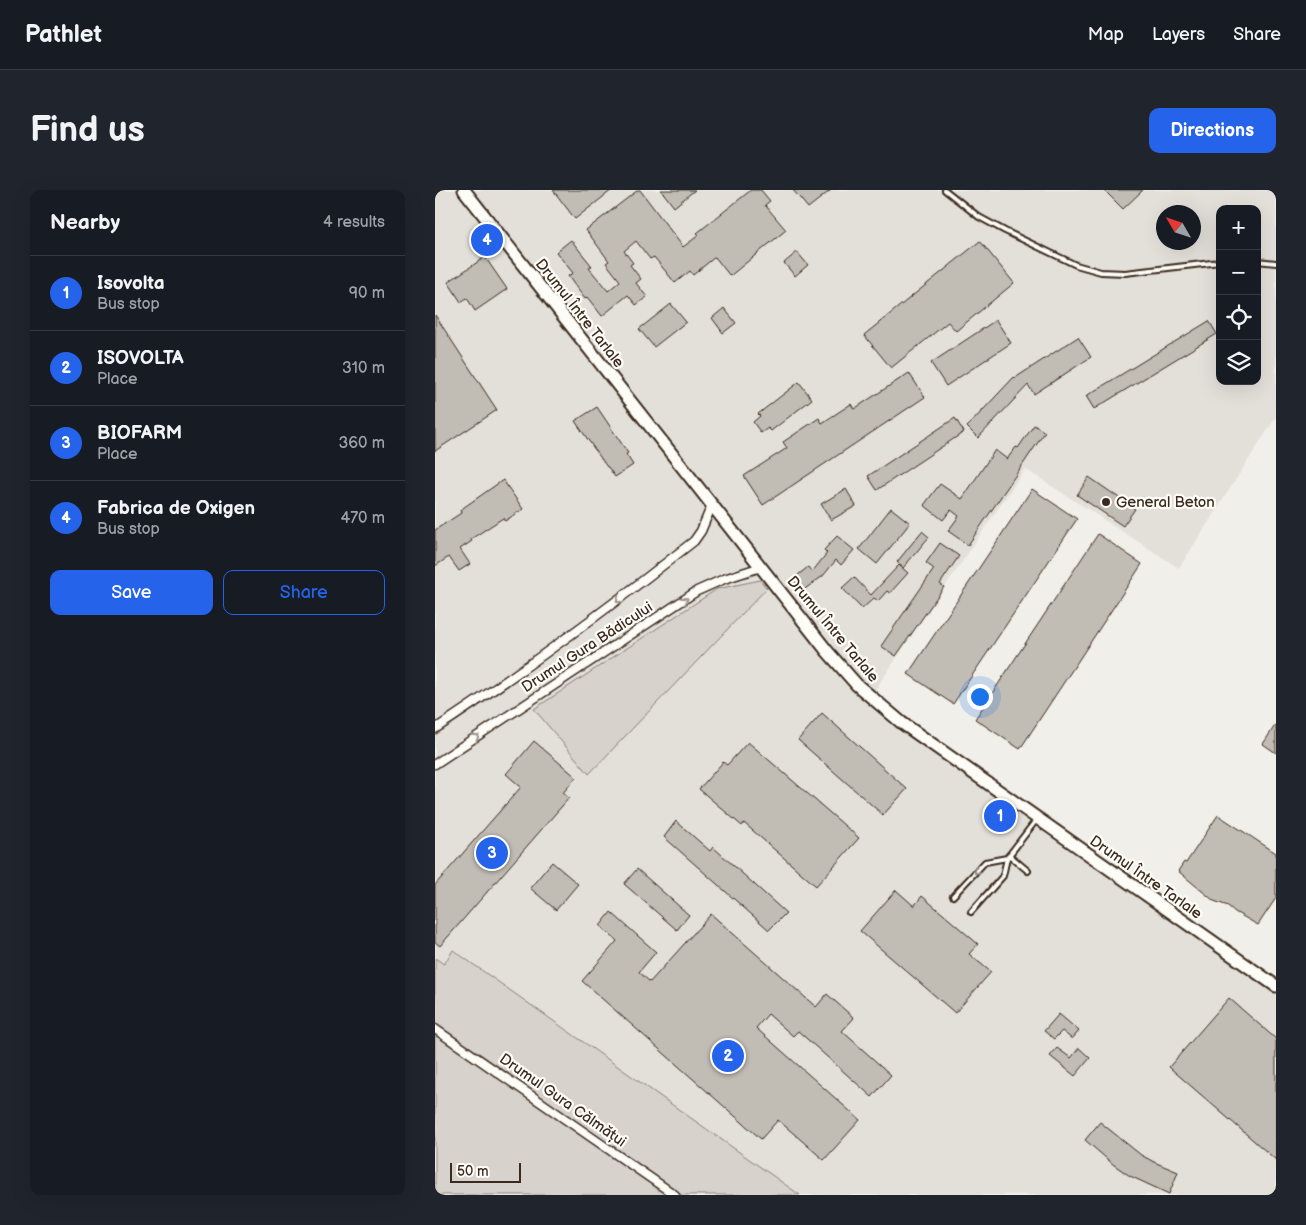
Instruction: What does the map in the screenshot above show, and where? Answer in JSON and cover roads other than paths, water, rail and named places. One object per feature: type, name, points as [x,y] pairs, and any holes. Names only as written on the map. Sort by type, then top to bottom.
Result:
[{"type":"main road","name":"Drumul Între Tarlale","points":[[464,190],[842,669],[879,705],[902,723],[1037,820],[1276,986]]},
{"type":"street","name":"Drumul Gura Bădicului","points":[[435,729],[533,663],[695,541],[712,504]]},
{"type":"street","name":"Drumul Gura Bădicului","points":[[435,764],[697,591],[761,567]]},
{"type":"street","name":"Drumul Gura Călmățui","points":[[435,1029],[675,1195]]},
{"type":"lane","points":[[945,190],[979,217],[1005,231],[1077,265],[1101,272],[1125,273],[1216,262]]},
{"type":"lane","points":[[1261,261],[1276,263]]},
{"type":"lane","points":[[971,912],[1003,876],[1008,857],[1037,820]]},
{"type":"lane","points":[[953,896],[985,862],[1008,857],[1028,871]]},
{"type":"place","name":"Fabrica de Oxigen","points":[[487,240]]},
{"type":"place","name":"General Beton","points":[[1106,502]]},
{"type":"place","name":"Isovolta","points":[[1000,816]]},
{"type":"place","name":"BIOFARM","points":[[492,853]]},
{"type":"place","name":"ISOVOLTA","points":[[728,1056]]}]
